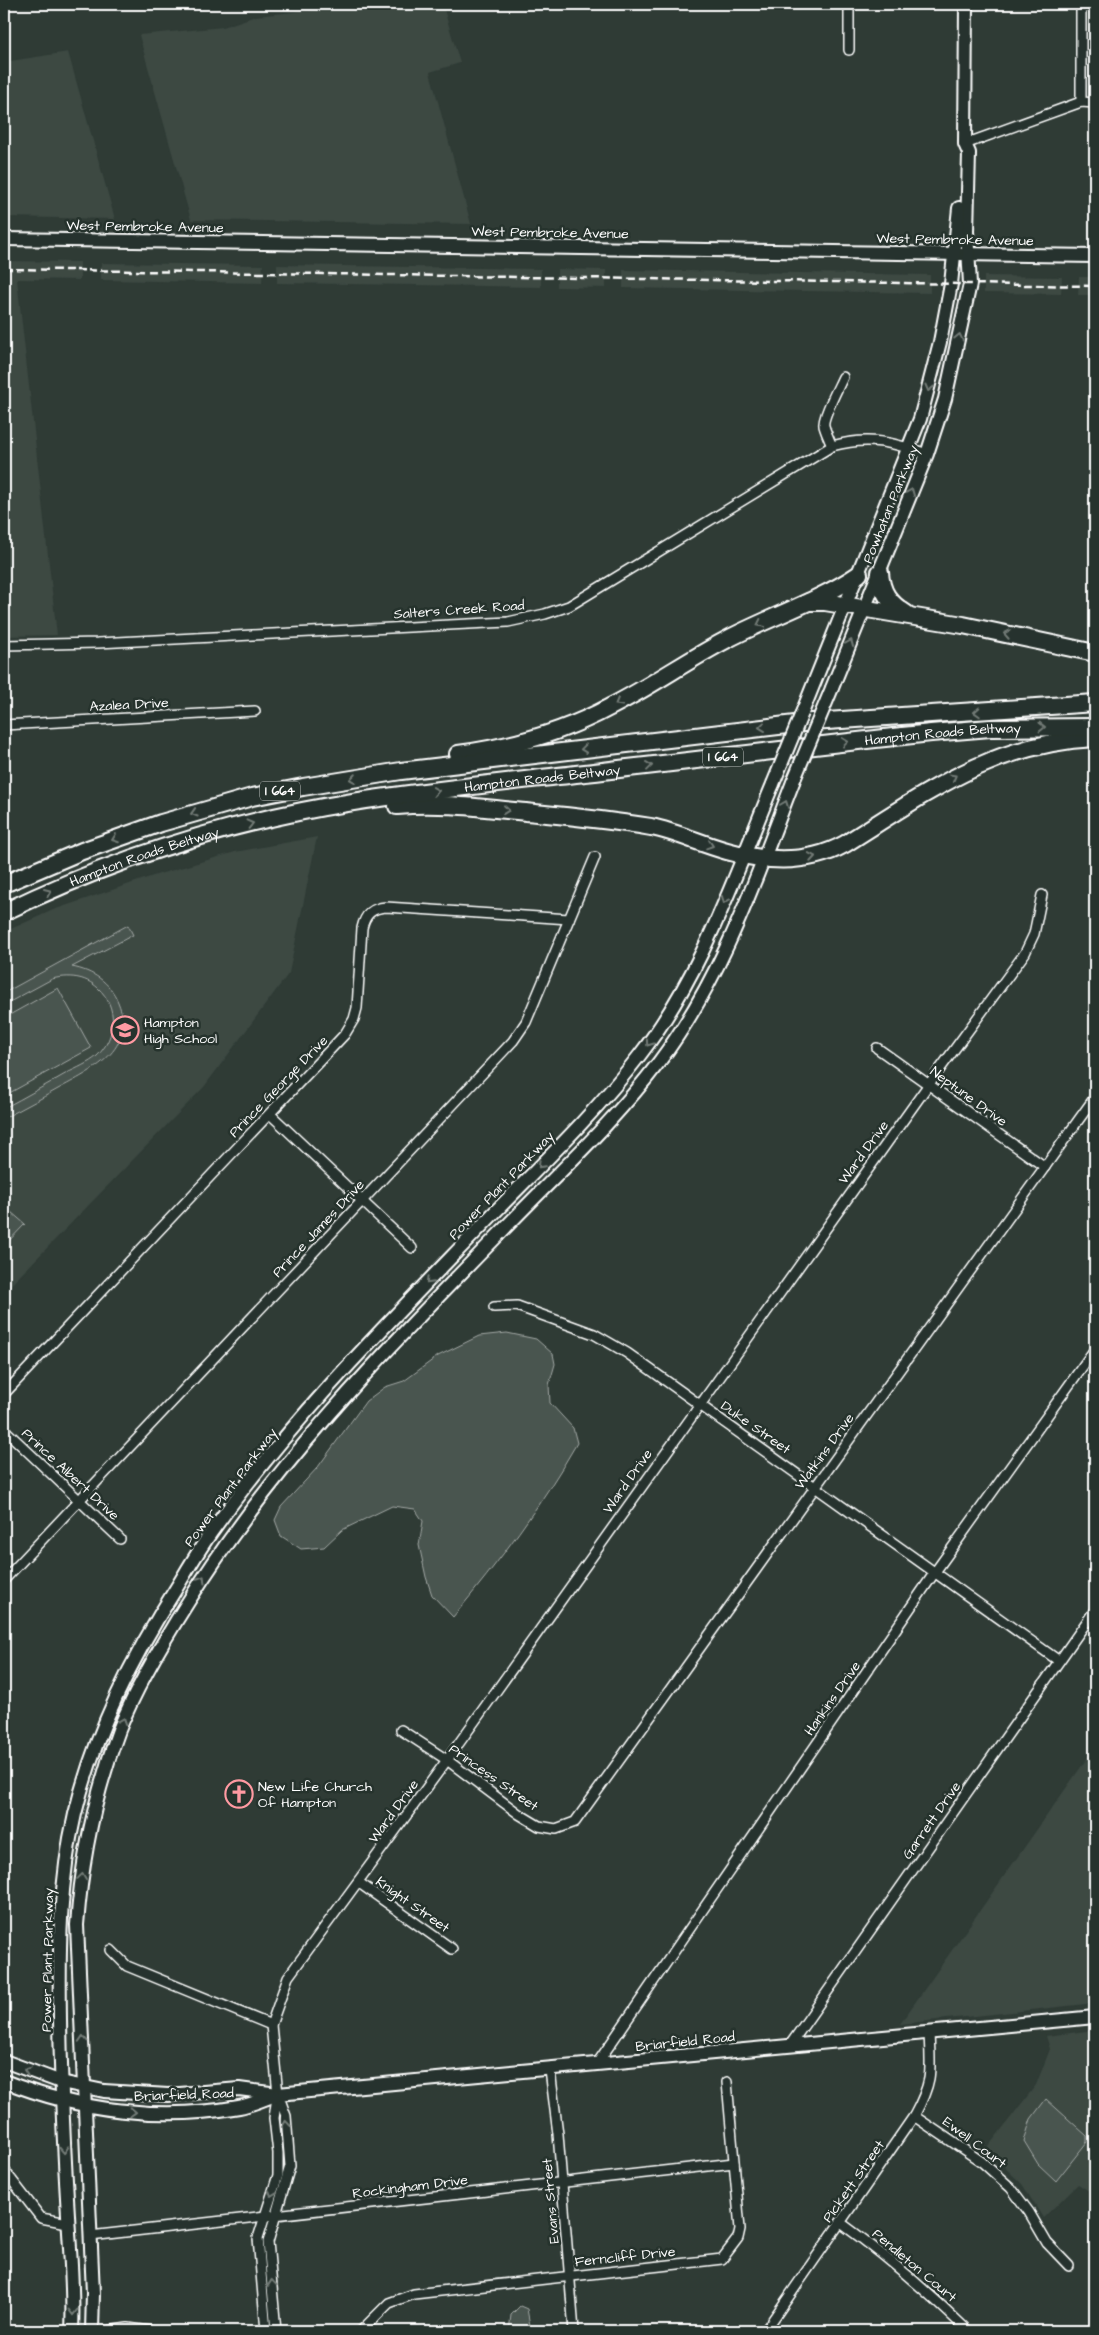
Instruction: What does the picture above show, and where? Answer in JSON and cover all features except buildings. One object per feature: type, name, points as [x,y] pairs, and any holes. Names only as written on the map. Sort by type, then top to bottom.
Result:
[{"type":"highway","points":[[880,572],[881,584],[885,594],[896,606],[911,616]]},
{"type":"highway","points":[[401,771],[437,757],[528,739],[579,722],[610,708],[679,666],[727,640],[804,604],[859,574]]},
{"type":"highway","points":[[804,604],[814,601],[911,616],[1060,644],[1095,653]]},
{"type":"highway","name":"Hampton Roads Beltway","points":[[4,884],[82,851],[203,810],[303,787],[401,771],[812,722],[1095,704]]},
{"type":"highway","name":"Hampton Roads Beltway","points":[[4,912],[88,875],[167,848],[245,825],[353,802],[462,787],[931,733],[990,728],[1095,727]]},
{"type":"highway","points":[[353,802],[382,808],[434,804],[628,823],[683,836],[744,855],[764,858],[812,858],[829,853],[936,786],[974,766],[1041,744],[1095,738]]},
{"type":"main road","name":"Powhatan Parkway","points":[[764,858],[793,782],[927,454],[945,399],[970,284],[968,254],[969,153],[965,144],[966,4]]},
{"type":"main road","name":"Powhatan Parkway","points":[[744,855],[910,448],[928,392],[945,313],[955,254],[960,195],[961,151],[965,144]]},
{"type":"main road","name":"West Pembroke Avenue","points":[[4,239],[1095,256]]},
{"type":"main road","name":"Power Plant Parkway","points":[[72,2331],[72,2282],[61,2101],[60,1921],[62,1887],[72,1828],[82,1787],[117,1690],[145,1638],[214,1528],[309,1409],[376,1336],[593,1111],[641,1053],[679,997],[696,966],[744,855]]},
{"type":"main road","points":[[92,2331],[93,2293],[77,1925],[84,1857],[92,1816],[109,1758],[124,1719],[148,1668],[210,1567],[238,1526],[280,1472],[344,1395],[616,1113],[660,1062],[679,1034],[713,974],[764,858]]},
{"type":"main road","name":"Briarfield Road","points":[[4,2062],[61,2082],[85,2088],[150,2094],[239,2090],[278,2094],[550,2070],[790,2045],[928,2034],[1095,2017]]},
{"type":"main road","name":"Briarfield Road","points":[[4,2081],[61,2101],[85,2107],[136,2112],[186,2112],[241,2107],[278,2094]]},
{"type":"street","points":[[849,50],[850,4]]},
{"type":"street","points":[[1081,4],[1081,102]]},
{"type":"street","points":[[965,144],[1081,102],[1095,103]]},
{"type":"street","points":[[832,446],[824,425],[824,416],[835,399],[842,377]]},
{"type":"street","name":"Salters Creek Road","points":[[4,645],[98,643],[508,622],[545,614],[569,606],[832,446],[865,439],[878,440],[927,454]]},
{"type":"street","name":"Azalea Drive","points":[[4,725],[255,711]]},
{"type":"street","name":"Prince James Drive","points":[[4,1580],[520,1031],[595,857]]},
{"type":"street","name":"Ward Drive","points":[[278,2094],[270,2025],[288,1977],[1025,953],[1036,928],[1042,895]]},
{"type":"street","name":"Prince George Drive","points":[[4,1394],[350,1028],[357,1008],[362,928],[364,920],[370,912],[378,907],[386,907],[569,919]]},
{"type":"street","name":"Neptune Drive","points":[[877,1048],[1045,1167]]},
{"type":"street","name":"Watkins Drive","points":[[575,1822],[1095,1097]]},
{"type":"street","points":[[270,1114],[412,1248]]},
{"type":"street","name":"Duke Street","points":[[494,1307],[517,1306],[594,1334],[627,1353],[1059,1660]]},
{"type":"street","name":"Hankins Drive","points":[[596,2065],[935,1572],[1095,1348]]},
{"type":"street","name":"Prince Albert Drive","points":[[4,1429],[120,1539]]},
{"type":"street","name":"Garrett Drive","points":[[790,2045],[1095,1610]]},
{"type":"street","name":"Princess Street","points":[[401,1730],[446,1760],[519,1814],[539,1826],[556,1829],[575,1822]]},
{"type":"street","name":"Knight Street","points":[[358,1882],[452,1948]]},
{"type":"street","points":[[111,1950],[127,1966],[270,2025]]},
{"type":"street","name":"Pickett Street","points":[[768,2330],[914,2116],[927,2092],[931,2072],[928,2034]]},
{"type":"street","name":"Evans Street","points":[[550,2070],[562,2182],[574,2331]]},
{"type":"street","name":"Ferncliff Drive","points":[[361,2331],[390,2303],[414,2294],[722,2259],[738,2238],[740,2229],[727,2082]]},
{"type":"street","points":[[276,2331],[268,2242],[269,2231],[276,2215],[290,2166],[286,2116],[278,2094]]},
{"type":"street","points":[[266,2331],[258,2238],[278,2175],[274,2118],[278,2094]]},
{"type":"street","name":"Ewell Court","points":[[914,2116],[982,2162],[1011,2188],[1029,2212],[1048,2243],[1069,2266]]},
{"type":"street","name":"Rockingham Drive","points":[[90,2236],[734,2163]]},
{"type":"street","points":[[4,2170],[41,2218],[68,2223]]},
{"type":"street","name":"Pendleton Court","points":[[840,2223],[883,2253],[912,2277],[968,2331]]},
{"type":"street","points":[[107,2331],[128,2328],[150,2331]]},
{"type":"shaded area","points":[[349,6],[443,6],[460,63],[430,72],[471,224],[191,220],[139,35],[223,27],[256,16]]},
{"type":"shaded area","points":[[68,52],[115,219],[4,217],[4,62]]},
{"type":"shaded area","points":[[4,261],[80,262],[80,280],[17,279],[57,635],[4,636]]},
{"type":"shaded area","points":[[101,263],[263,265],[262,283],[101,280]]},
{"type":"shaded area","points":[[277,265],[541,269],[541,287],[277,283]]},
{"type":"shaded area","points":[[557,269],[606,270],[606,288],[557,287]]},
{"type":"shaded area","points":[[623,270],[930,275],[930,293],[623,288]]},
{"type":"shaded area","points":[[984,276],[1062,277],[1061,294],[984,293]]},
{"type":"shaded area","points":[[1079,277],[1095,277],[1095,295],[1078,295]]},
{"type":"shaded area","name":"Hampton High School","points":[[317,837],[289,973],[204,1087],[4,1292],[4,932],[53,910],[156,875],[235,852]]},
{"type":"shaded area","points":[[128,925],[133,935],[72,967],[87,971],[100,978],[115,995],[123,1019],[122,1033],[117,1046],[108,1057],[84,1075],[4,1118],[4,1108],[97,1056],[108,1040],[111,1031],[112,1012],[105,995],[98,988],[88,981],[76,977],[52,979],[4,1005],[4,993]]},
{"type":"shaded area","points":[[58,988],[91,1048],[4,1096],[4,1018]]},
{"type":"shaded area","points":[[4,1206],[25,1224],[4,1246]]},
{"type":"shaded area","points":[[507,1333],[536,1339],[553,1354],[555,1364],[549,1385],[550,1403],[573,1428],[577,1443],[519,1532],[453,1617],[432,1595],[419,1545],[423,1521],[415,1509],[392,1506],[342,1530],[324,1547],[301,1549],[281,1536],[275,1520],[281,1507],[318,1467],[366,1401],[385,1387],[404,1381],[438,1356],[479,1336]]},
{"type":"shaded area","points":[[1095,1747],[1095,2003],[900,2024]]},
{"type":"shaded area","points":[[1095,2030],[1095,2195],[1078,2184],[1043,2218],[1022,2184],[999,2162],[984,2152],[1036,2085],[1050,2049],[1046,2036]]},
{"type":"shaded area","points":[[1046,2099],[1087,2136],[1087,2142],[1056,2181],[1038,2164],[1024,2141],[1031,2119]]},
{"type":"shaded area","points":[[520,2306],[527,2309],[531,2331],[509,2331],[511,2315]]},
{"type":"railway","points":[[4,269],[1095,286]]},
{"type":"place","name":"Hampton High School","points":[[125,1030]]},
{"type":"place","name":"New Life Church Of Hampton","points":[[239,1794]]}]
